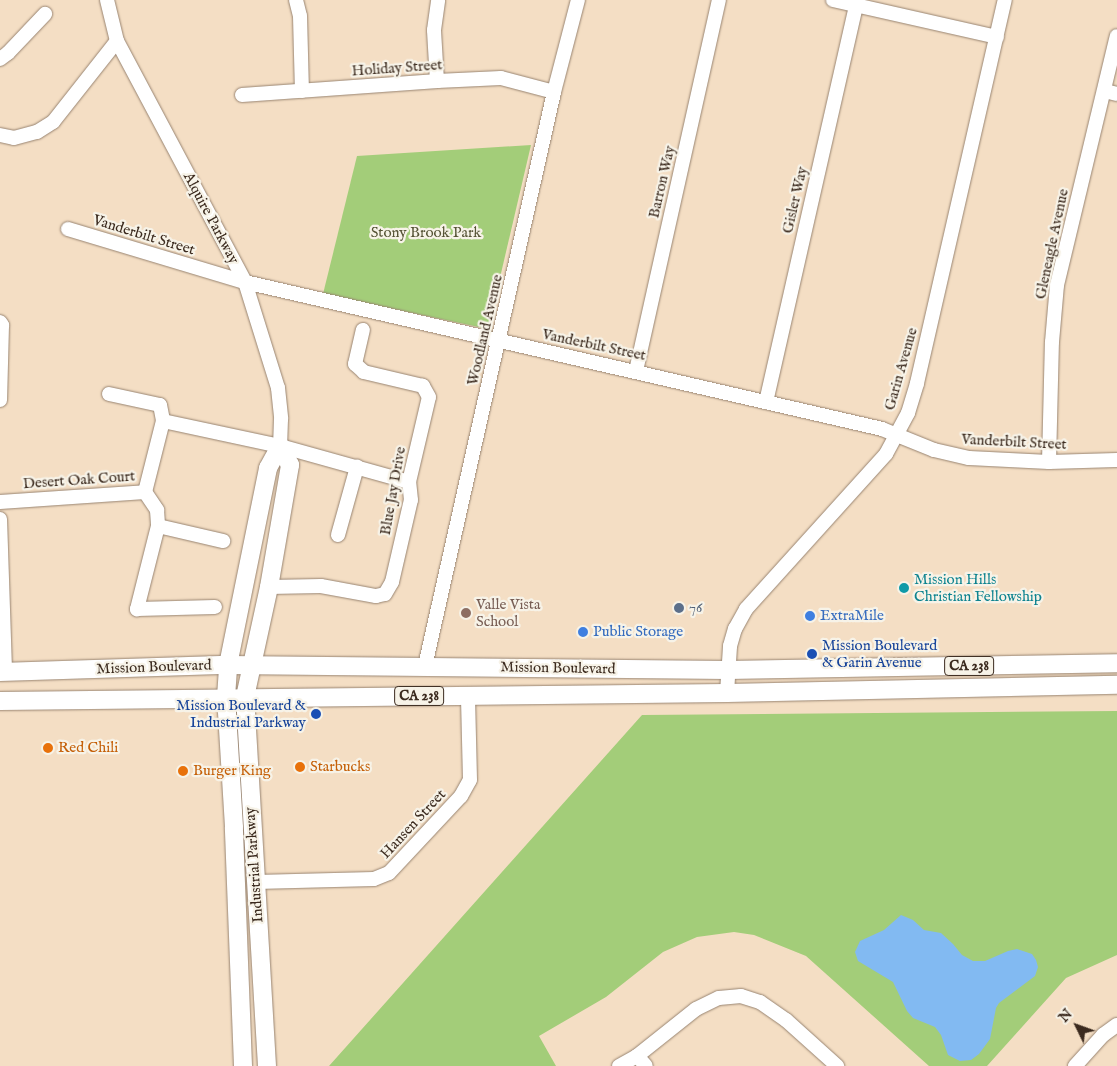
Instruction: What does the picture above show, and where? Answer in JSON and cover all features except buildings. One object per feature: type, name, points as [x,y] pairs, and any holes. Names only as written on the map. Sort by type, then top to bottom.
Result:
[{"type":"main road","name":"Alquire Parkway","points":[[250,665],[269,587],[290,466],[280,446]]},
{"type":"main road","name":"Alquire Parkway","points":[[228,665],[268,468],[280,446]]},
{"type":"main road","name":"Mission Boulevard","points":[[3,672],[228,665],[728,670],[1117,663]]},
{"type":"main road","name":"Industrial Parkway","points":[[228,665],[226,697],[234,827],[243,1066]]},
{"type":"main road","name":"Industrial Parkway","points":[[250,665],[244,697],[267,1066]]},
{"type":"main road","name":"Mission Boulevard","points":[[0,701],[226,697],[727,693],[1117,685]]},
{"type":"street","name":"Alquire Parkway","points":[[107,0],[117,42],[246,282],[278,388],[281,419],[280,446]]},
{"type":"street","points":[[296,0],[300,16],[302,91]]},
{"type":"street","points":[[437,81],[434,30],[438,0]]},
{"type":"street","name":"Woodland Avenue","points":[[424,666],[554,92],[578,0]]},
{"type":"street","name":"Barron Way","points":[[636,371],[719,0]]},
{"type":"street","points":[[832,0],[996,37]]},
{"type":"street","name":"Garin Avenue","points":[[727,693],[730,646],[746,609],[886,454],[908,413],[917,383],[1004,0]]},
{"type":"street","name":"Gisler Way","points":[[766,402],[856,6]]},
{"type":"street","points":[[0,59],[44,14]]},
{"type":"street","name":"Gleneagle Avenue","points":[[1050,462],[1052,342],[1057,285],[1111,93],[1117,36]]},
{"type":"street","points":[[0,135],[14,138],[37,132],[53,122],[117,42]]},
{"type":"street","name":"Holiday Street","points":[[242,95],[501,78],[554,92]]},
{"type":"street","name":"Vanderbilt Street","points":[[68,230],[246,282],[636,371],[882,430],[934,450],[969,458],[1050,462],[1117,460]]},
{"type":"street","points":[[0,322],[2,325],[0,400]]},
{"type":"street","name":"Blue Jay Drive","points":[[269,587],[321,586],[376,596],[385,594],[392,582],[411,500],[409,482],[429,396],[423,386],[364,372],[355,364],[363,330]]},
{"type":"street","points":[[109,394],[160,405],[163,422],[145,492]]},
{"type":"street","points":[[163,422],[280,446],[409,482]]},
{"type":"street","points":[[338,535],[357,466]]},
{"type":"street","name":"Desert Oak Court","points":[[0,502],[145,492],[157,510],[158,526]]},
{"type":"street","points":[[0,519],[3,672]]},
{"type":"street","points":[[215,607],[137,609],[158,526],[223,542]]},
{"type":"street","name":"Hansen Street","points":[[256,882],[374,879],[389,873],[461,796],[470,780],[468,696]]},
{"type":"street","points":[[619,1066],[641,1061],[696,1009],[719,998],[741,996],[760,1002],[786,1020],[837,1066]]},
{"type":"street","points":[[1075,1066],[1103,1035],[1117,1025]]},
{"type":"green space","name":"Stony Brook Park","points":[[531,145],[488,329],[323,294],[357,156]]},
{"type":"green space","points":[[1117,711],[1117,955],[1066,978],[987,1066],[929,1066],[806,956],[754,935],[734,932],[697,937],[663,952],[606,997],[539,1036],[556,1066],[329,1066],[642,715]]},
{"type":"water","points":[[901,915],[913,920],[924,930],[941,933],[962,955],[973,961],[985,961],[1017,949],[1032,954],[1036,960],[1038,967],[1035,976],[999,1003],[996,1008],[990,1039],[979,1054],[971,1060],[960,1061],[948,1055],[941,1035],[935,1027],[913,1018],[907,1011],[893,982],[858,961],[855,952],[860,941],[884,930]]},
{"type":"place","name":"Mission Hills Christian Fellowship","points":[[904,588]]},
{"type":"place","name":"76","points":[[679,608]]},
{"type":"place","name":"Valle Vista School","points":[[466,613]]},
{"type":"place","name":"ExtraMile","points":[[810,616]]},
{"type":"place","name":"Public Storage","points":[[583,632]]},
{"type":"place","name":"Mission Boulevard & Garin Avenue","points":[[812,654]]},
{"type":"place","name":"Mission Boulevard & Industrial Parkway","points":[[316,714]]},
{"type":"place","name":"Red Chili","points":[[48,748]]},
{"type":"place","name":"Starbucks","points":[[300,767]]},
{"type":"place","name":"Burger King","points":[[183,771]]}]
